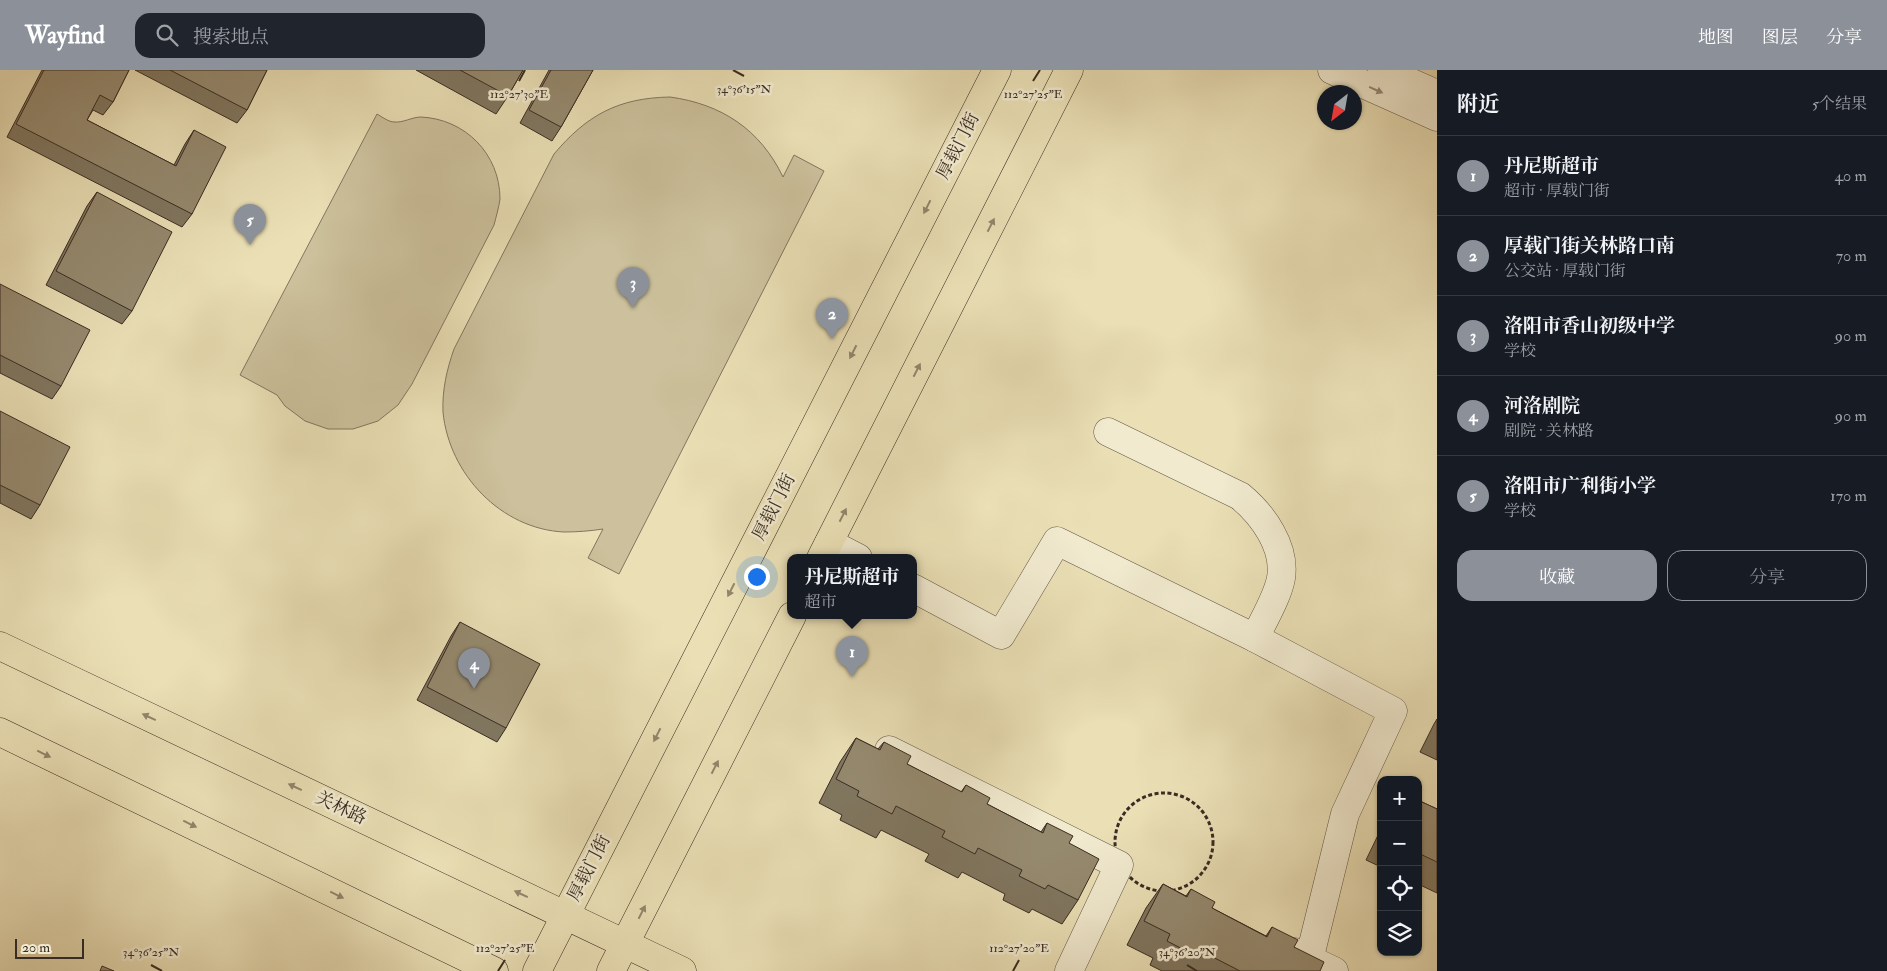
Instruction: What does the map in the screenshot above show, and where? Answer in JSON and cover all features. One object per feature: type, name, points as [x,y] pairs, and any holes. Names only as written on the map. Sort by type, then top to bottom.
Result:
[{"type":"main road","name":"厚载门街","points":[[537,971],[997,70]]},
{"type":"main road","points":[[825,550],[1069,70]]},
{"type":"main road","points":[[612,971],[790,619]]},
{"type":"main road","name":"关林路","points":[[0,646],[682,971]]},
{"type":"main road","points":[[0,732],[494,971]]},
{"type":"street","points":[[1332,70],[1437,117]]},
{"type":"street","points":[[1382,70],[1437,94]]},
{"type":"street","points":[[1108,432],[1240,496],[1258,511],[1269,529],[1282,563],[1281,580],[1255,638]]},
{"type":"street","points":[[917,590],[1001,635],[1057,541],[1255,638],[1393,711],[1345,814],[1310,960]]},
{"type":"street","points":[[825,550],[842,554]]},
{"type":"street","points":[[889,750],[1120,865],[1069,971]]},
{"type":"street","points":[[1275,944],[1334,971]]},
{"type":"path","points":[[1165,792],[1182,796],[1196,805],[1208,818],[1213,834],[1212,852],[1206,868],[1195,880],[1180,889],[1163,892],[1150,890],[1127,876],[1120,865],[1114,848],[1115,831],[1121,815],[1133,802],[1140,798],[1165,792]]},
{"type":"shaded area","points":[[670,97],[689,100],[706,106],[737,122],[751,132],[763,145],[783,177],[794,155],[824,171],[619,574],[588,558],[603,529],[564,532],[541,529],[519,521],[500,509],[482,494],[467,476],[447,435],[443,412],[443,396],[447,372],[454,349],[554,154],[579,129],[605,111],[635,101]]},
{"type":"shaded area","points":[[377,114],[394,122],[421,117],[437,119],[452,124],[465,132],[487,154],[494,167],[500,202],[494,225],[412,384],[398,405],[378,421],[353,429],[328,429],[305,421],[285,406],[277,395],[240,375]]},
{"type":"building","points":[[44,70],[129,70],[113,102],[100,95],[87,120],[176,166],[194,130],[226,147],[192,214],[16,124]]},
{"type":"building","points":[[170,70],[267,70],[247,110]]},
{"type":"building","points":[[460,70],[523,70],[508,96]]},
{"type":"building","points":[[551,70],[593,70],[561,127],[529,110]]},
{"type":"building","points":[[97,192],[172,232],[132,311],[56,271]]},
{"type":"building","points":[[0,284],[90,330],[61,386],[0,355]]},
{"type":"building","points":[[0,411],[70,447],[40,505],[0,485]]},
{"type":"building","points":[[460,622],[540,664],[506,728],[427,687]]},
{"type":"building","points":[[856,738],[880,750],[884,742],[911,756],[907,764],[962,792],[966,785],[990,798],[987,804],[1043,833],[1047,823],[1073,836],[1069,843],[1099,859],[1078,900],[1048,885],[1045,889],[1019,876],[1022,870],[978,848],[975,854],[942,837],[945,831],[896,806],[892,814],[857,796],[859,791],[836,779]]},
{"type":"building","points":[[1422,802],[1437,809],[1437,862],[1422,855]]},
{"type":"building","points":[[1163,884],[1187,897],[1191,889],[1215,902],[1212,908],[1267,937],[1272,927],[1298,940],[1294,947],[1324,962],[1320,971],[1240,971],[1203,952],[1200,958],[1167,941],[1170,934],[1144,921]]},
{"type":"building","points":[[102,966],[114,971],[100,971]]},
{"type":"place","name":"洛阳市广利街小学","points":[[250,245]]},
{"type":"place","name":"洛阳市香山初级中学","points":[[633,308]]},
{"type":"place","name":"厚载门街关林路口南","points":[[832,339]]},
{"type":"place","name":"丹尼斯超市","points":[[852,677]]},
{"type":"place","name":"河洛剧院","points":[[474,689]]}]
